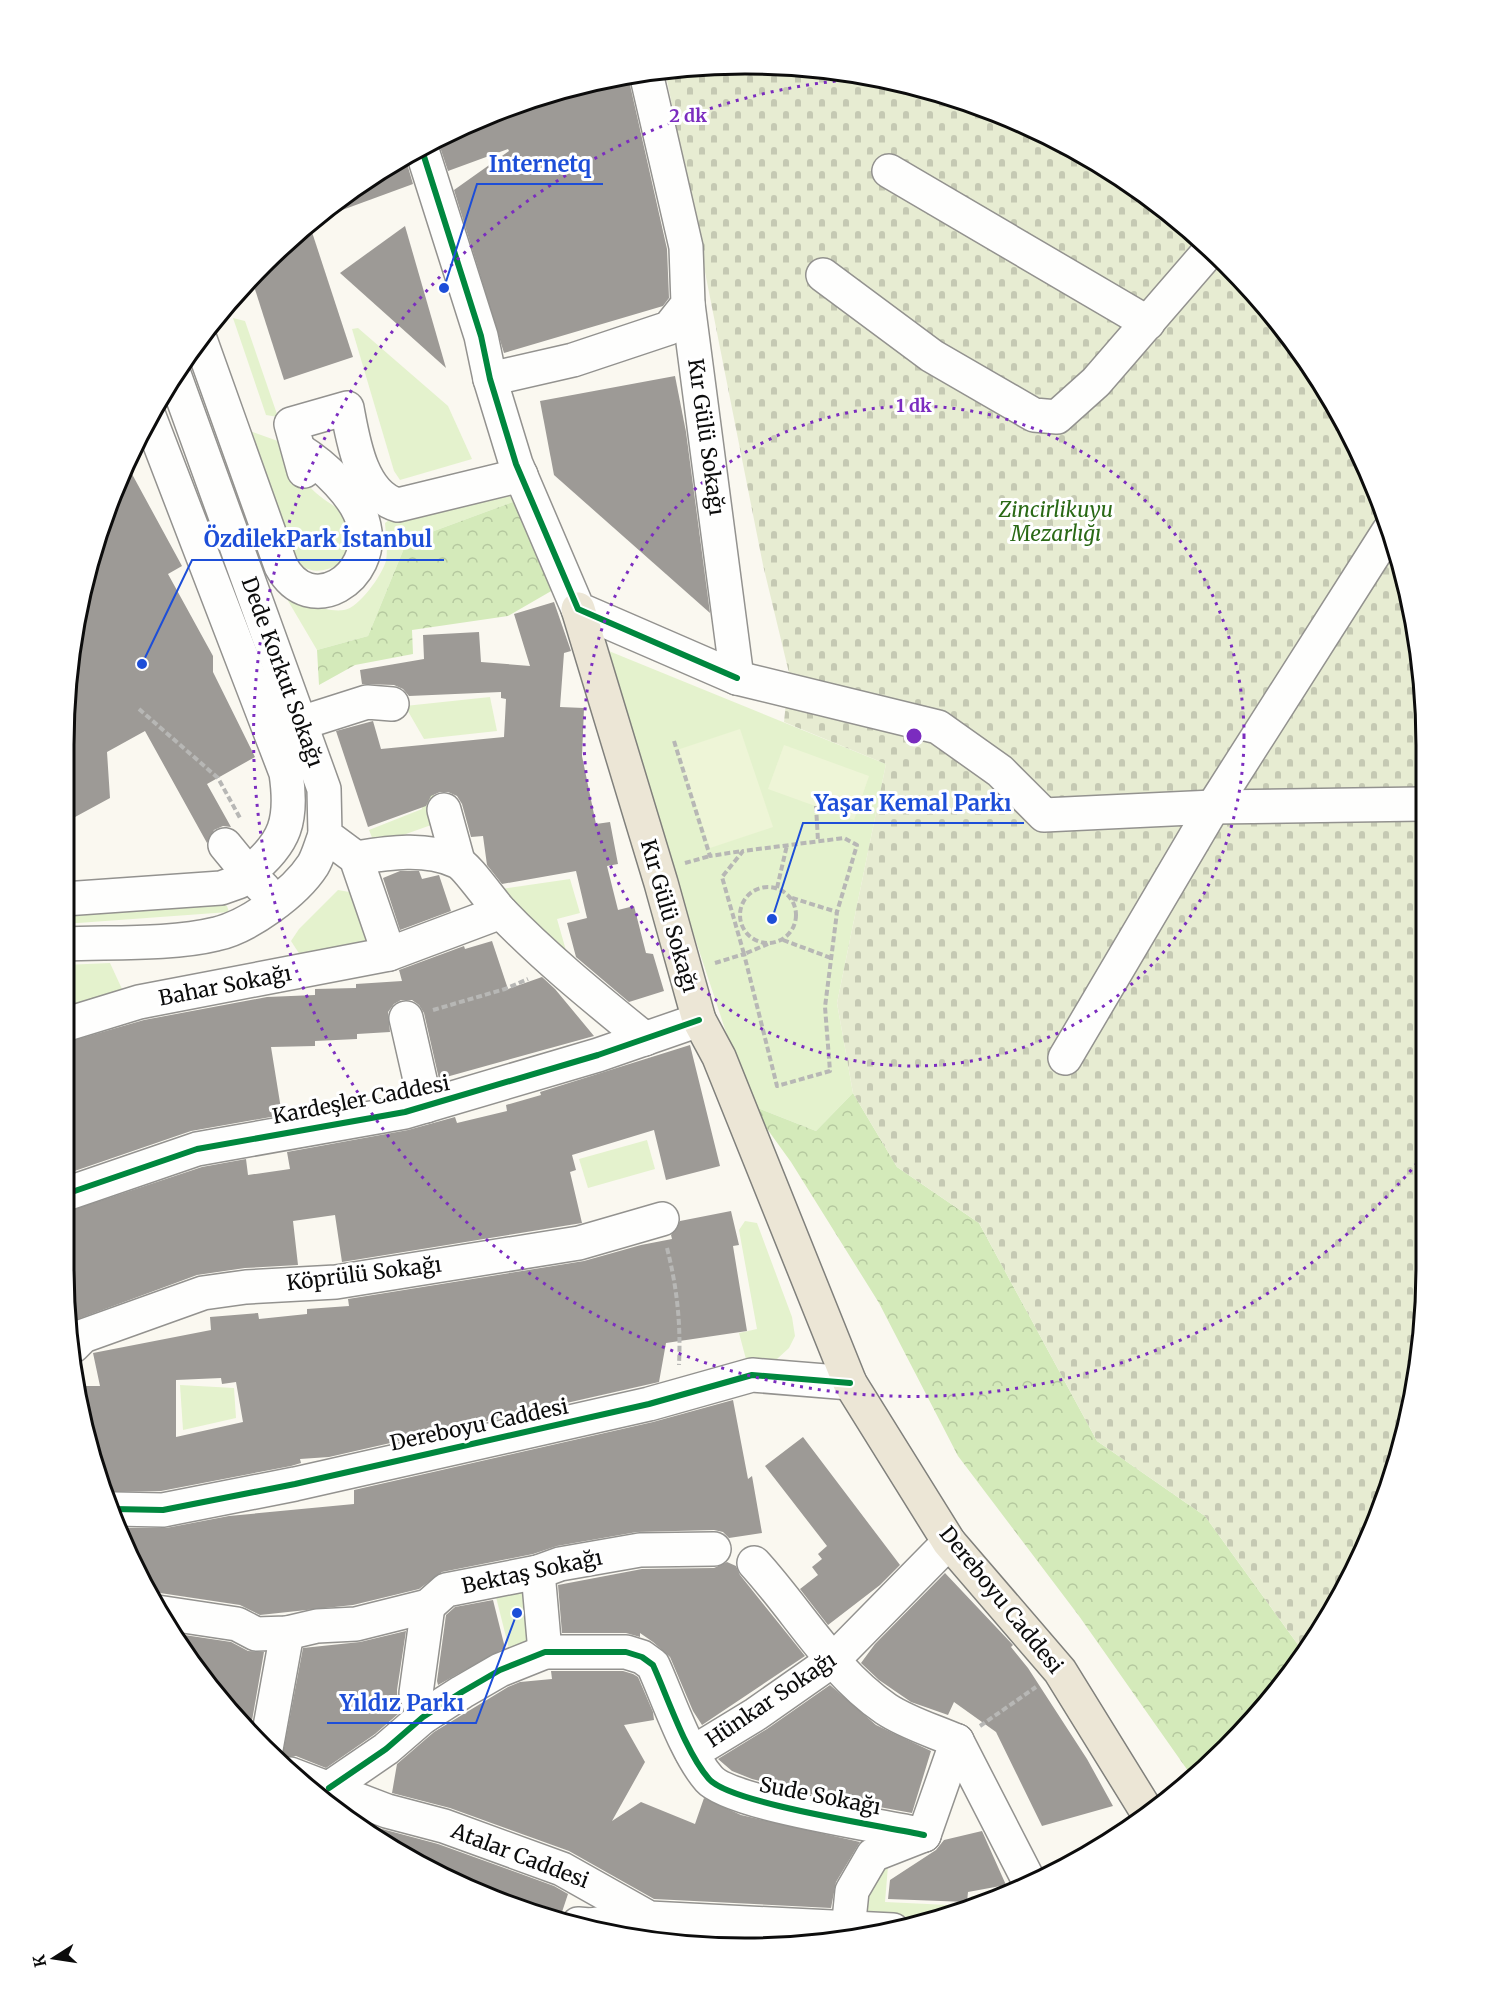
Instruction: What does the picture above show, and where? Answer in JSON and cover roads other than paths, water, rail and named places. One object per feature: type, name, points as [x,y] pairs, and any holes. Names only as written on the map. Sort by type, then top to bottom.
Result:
[{"type":"main road","name":"Kır Gülü Sokağı","points":[[578,609],[699,1020],[719,1057],[850,1383]]},
{"type":"main road","name":"Dereboyu Caddesi","points":[[850,1383],[949,1542],[1060,1671],[1144,1807]]},
{"type":"street","name":"Kır Gülü Sokağı","points":[[648,81],[686,247],[688,304],[737,678]]},
{"type":"street","points":[[424,155],[481,336],[490,379],[518,466],[578,609],[737,678],[938,727],[1000,771],[1044,815],[1213,807],[1417,804]]},
{"type":"street","points":[[889,171],[1148,323]]},
{"type":"street","points":[[823,275],[932,356],[1034,415],[1057,417],[1096,382],[1205,256]]},
{"type":"street","points":[[490,379],[573,360],[669,327],[688,304]]},
{"type":"street","points":[[203,348],[281,566],[288,578],[306,590],[320,592],[335,588],[352,576],[363,557],[366,538],[364,523],[355,508],[330,498],[304,470],[291,424],[357,399],[363,400],[384,482],[393,489],[518,466]]},
{"type":"street","name":"Dede Korkut Sokağı","points":[[178,386],[324,789],[325,835]]},
{"type":"street","points":[[73,898],[221,888],[238,882],[265,860],[285,829],[290,801],[286,773],[153,428]]},
{"type":"street","points":[[217,495],[251,483]]},
{"type":"street","points":[[1065,1058],[1213,807],[1384,538]]},
{"type":"street","points":[[301,723],[367,702],[392,704]]},
{"type":"street","points":[[444,810],[458,861],[501,912],[559,966],[645,1039]]},
{"type":"street","points":[[235,835],[248,873],[276,901]]},
{"type":"street","points":[[73,943],[217,934],[238,926],[293,889],[314,864],[325,835],[356,858],[389,954]]},
{"type":"street","points":[[356,858],[387,853],[422,852],[458,861]]},
{"type":"street","name":"Bahar Sokağı","points":[[73,1022],[139,1002],[389,954],[501,912]]},
{"type":"street","points":[[416,1015],[426,1106]]},
{"type":"street","name":"Kardeşler Caddesi","points":[[73,1192],[197,1149],[405,1112],[645,1039],[699,1020]]},
{"type":"street","name":"Köprülü Sokağı","points":[[78,1341],[83,1336],[203,1293],[246,1287],[336,1282],[579,1243],[662,1219]]},
{"type":"street","name":"Dereboyu Caddesi","points":[[119,1509],[163,1510],[295,1484],[649,1404],[752,1375],[850,1383]]},
{"type":"street","name":"Hünkar Sokağı","points":[[692,1753],[756,1714],[833,1660],[949,1542]]},
{"type":"street","name":"Bektaş Sokağı","points":[[170,1614],[237,1624],[256,1634],[287,1633],[316,1626],[356,1623],[428,1606],[446,1590],[538,1572],[560,1564],[640,1550],[714,1549]]},
{"type":"street","points":[[754,1563],[833,1660],[887,1709],[957,1741],[1026,1876]]},
{"type":"street","points":[[329,1788],[386,1749],[423,1718],[500,1670],[545,1652],[538,1572]]},
{"type":"street","points":[[423,1718],[416,1693],[428,1606]]},
{"type":"street","points":[[268,1740],[287,1633]]},
{"type":"street","name":"Sude Sokağı","points":[[545,1652],[626,1652],[642,1657],[653,1665],[692,1753],[710,1781],[756,1802],[924,1835]]},
{"type":"street","points":[[848,1930],[852,1891],[873,1855],[924,1835],[957,1741]]},
{"type":"street","name":"Atalar Caddesi","points":[[316,1783],[387,1811],[444,1826],[562,1869],[649,1918],[851,1930]]},
{"type":"street","points":[[604,1924],[649,1918]]},
{"type":"place","name":"Internetq","points":[[444,288]]},
{"type":"place","name":"ÖzdilekPark İstanbul","points":[[142,664]]},
{"type":"place","name":"Yaşar Kemal Parkı","points":[[772,919]]},
{"type":"place","name":"Yıldız Parkı","points":[[517,1613]]},
{"type":"park label","name":"Zincirlikuyu Mezarlığı","points":[[1056,522]]}]
